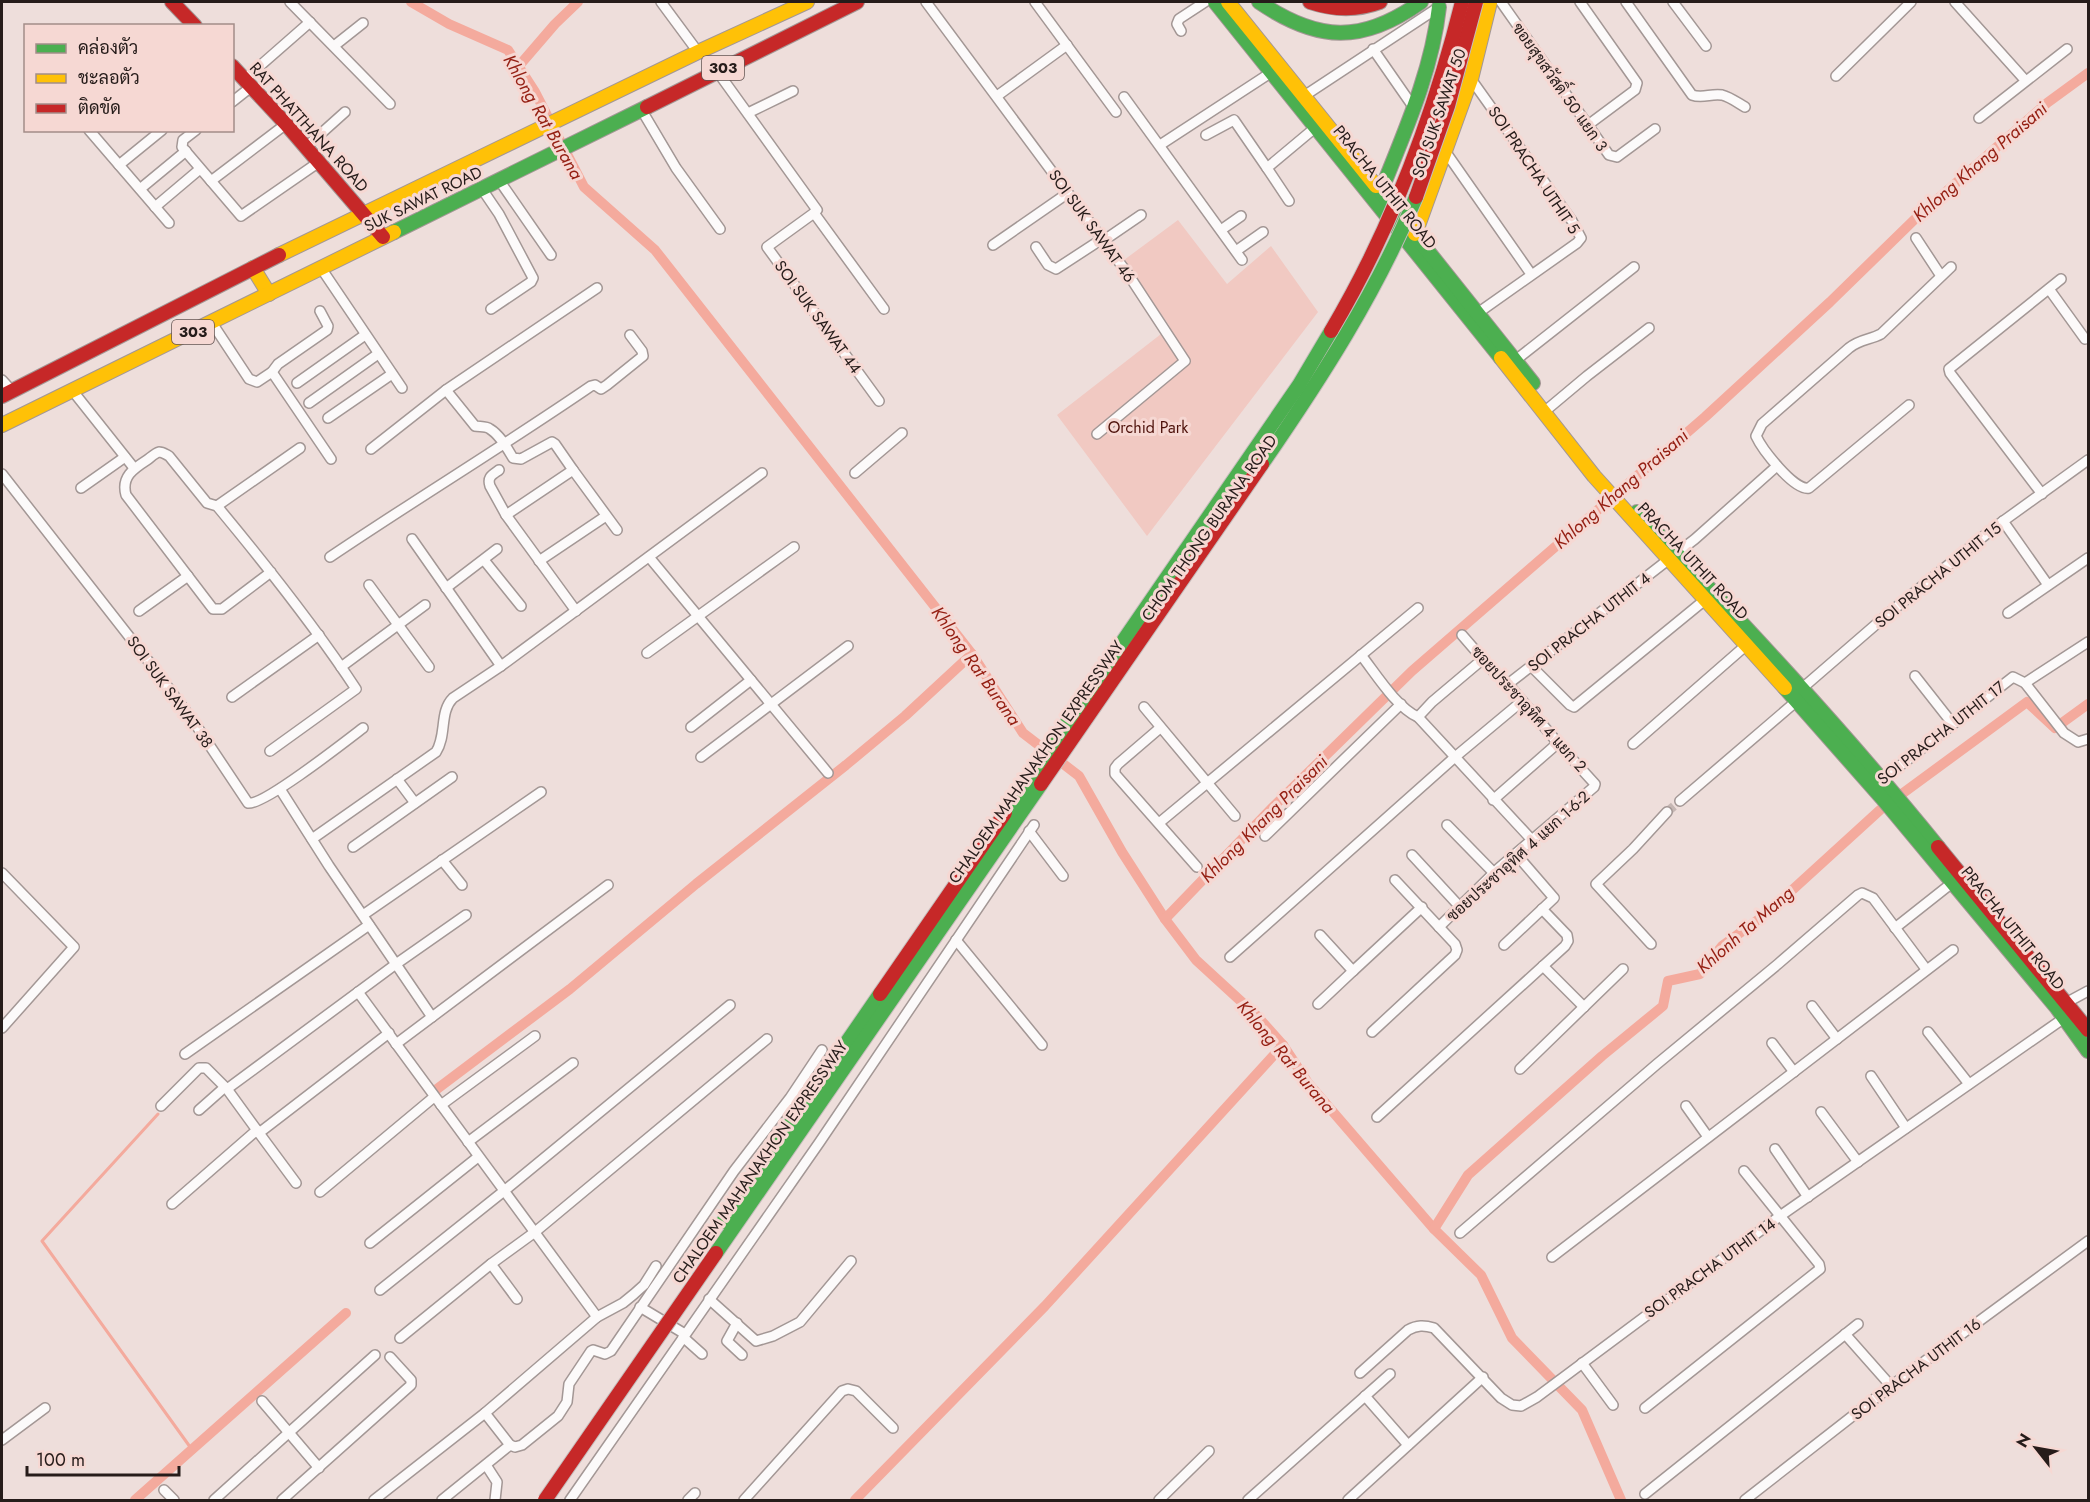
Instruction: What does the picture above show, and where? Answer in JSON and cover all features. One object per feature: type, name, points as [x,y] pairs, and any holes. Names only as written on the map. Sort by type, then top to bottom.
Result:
[{"type":"main road","points":[[172,2],[193,24]]},
{"type":"main road","name":"SUK SAWAT ROAD","points":[[7,393],[253,268],[804,2]]},
{"type":"main road","name":"SUK SAWAT ROAD","points":[[2,425],[857,2]]},
{"type":"main road","name":"PRACHA UTHIT ROAD","points":[[1215,2],[1276,69]]},
{"type":"main road","name":"PRACHA UTHIT ROAD","points":[[1228,2],[1300,99],[1381,191],[1415,234],[1474,316]]},
{"type":"main road","points":[[1259,2],[1306,28],[1327,33],[1350,33],[1383,25],[1403,15],[1421,2]]},
{"type":"main road","points":[[1310,2],[1329,8],[1353,9],[1380,2]]},
{"type":"main road","name":"CHALOEM MAHANAKHON EXPRESSWAY","points":[[531,1500],[1299,386],[1374,253],[1393,211],[1433,106],[1462,2]]},
{"type":"main road","name":"CHALOEM MAHANAKHON EXPRESSWAY","points":[[545,1500],[1306,401],[1381,271],[1418,191],[1451,93],[1476,2]]},
{"type":"main road","name":"SOI SUK SAWAT 50","points":[[1415,234],[1471,80],[1490,2]]},
{"type":"main road","points":[[1381,191],[1414,108],[1436,35],[1439,7]]},
{"type":"main road","name":"RAT PHATTHANA ROAD","points":[[234,68],[286,124],[383,237]]},
{"type":"main road","name":"PRACHA UTHIT ROAD","points":[[1300,99],[1316,128],[1395,226],[1474,316],[1615,494],[1751,641],[1887,794],[2065,1010],[2088,1030]]},
{"type":"main road","points":[[253,268],[269,294]]},
{"type":"main road","name":"PRACHA UTHIT ROAD","points":[[1673,556],[1706,599],[1751,641]]},
{"type":"main road","name":"PRACHA UTHIT ROAD","points":[[2065,1010],[2088,1051]]},
{"type":"street","points":[[290,2],[390,104]]},
{"type":"street","points":[[661,2],[698,52]]},
{"type":"street","name":"SOI SUK SAWAT 46","points":[[926,2],[1102,240],[1185,361],[1097,434]]},
{"type":"street","points":[[1035,2],[1116,111]]},
{"type":"street","points":[[1181,31],[1177,24],[1179,19],[1205,2]]},
{"type":"street","name":"ฃอยสุขสวัสดิ์ 50 แยก 3","points":[[1501,2],[1609,155],[1617,157],[1655,129]]},
{"type":"street","points":[[1580,2],[1637,83],[1635,90],[1588,125]]},
{"type":"street","points":[[1626,2],[1692,95],[1700,98],[1722,95],[1745,107]]},
{"type":"street","points":[[1673,2],[1706,46]]},
{"type":"street","points":[[1836,75],[1911,2]]},
{"type":"street","points":[[1955,2],[2025,80]]},
{"type":"street","points":[[1300,99],[1439,7]]},
{"type":"street","points":[[234,100],[310,22]]},
{"type":"street","points":[[334,46],[363,22]]},
{"type":"street","points":[[997,96],[1067,45]]},
{"type":"street","points":[[1979,118],[2067,49]]},
{"type":"street","points":[[1373,50],[1414,108]]},
{"type":"street","points":[[1160,145],[1276,69]]},
{"type":"street","points":[[717,71],[817,210],[814,213],[884,309]]},
{"type":"street","name":"SOI PRACHA UTHIT 5","points":[[1471,80],[1580,232],[1581,238],[1474,316]]},
{"type":"street","points":[[748,113],[793,91]]},
{"type":"street","points":[[1124,97],[1242,260]]},
{"type":"street","points":[[641,109],[675,168],[720,229]]},
{"type":"street","points":[[306,147],[345,112]]},
{"type":"street","points":[[1206,135],[1234,120],[1289,201]]},
{"type":"street","points":[[211,181],[286,124]]},
{"type":"street","points":[[1267,168],[1316,128]]},
{"type":"street","points":[[91,132],[169,223]]},
{"type":"street","points":[[119,165],[160,132]]},
{"type":"street","points":[[193,132],[183,140],[182,147],[239,215],[243,216],[319,162]]},
{"type":"street","points":[[140,189],[186,151]]},
{"type":"street","points":[[1445,151],[1530,274]]},
{"type":"street","points":[[155,207],[200,169]]},
{"type":"street","points":[[499,180],[551,255]]},
{"type":"street","points":[[482,189],[499,214],[533,278],[531,282],[491,309]]},
{"type":"street","points":[[993,246],[1068,193]]},
{"type":"street","name":"SOI SUK SAWAT 44","points":[[814,213],[767,247],[879,401]]},
{"type":"street","points":[[1036,247],[1048,265],[1056,268],[1141,214]]},
{"type":"street","points":[[1221,230],[1241,216]]},
{"type":"street","name":"CHOM THONG BURANA ROAD","points":[[537,1500],[1307,384],[1369,277],[1395,226]]},
{"type":"street","points":[[1236,251],[1263,232]]},
{"type":"street","points":[[1916,238],[1941,276]]},
{"type":"street","points":[[1512,363],[1634,267]]},
{"type":"street","points":[[1909,405],[1809,488],[1798,487],[1777,466],[1757,439],[1758,430],[1762,424],[1849,348],[1862,339],[1874,338],[1881,334],[1951,267]]},
{"type":"street","points":[[321,268],[402,388]]},
{"type":"street","points":[[2042,494],[1949,369],[2061,279]]},
{"type":"street","points":[[371,449],[446,390],[597,288]]},
{"type":"street","points":[[2049,289],[2085,339]]},
{"type":"street","points":[[212,323],[249,379],[257,382],[272,372],[278,364],[327,330],[328,326],[320,311]]},
{"type":"street","points":[[1547,409],[1649,328]]},
{"type":"street","points":[[297,383],[365,335]]},
{"type":"street","points":[[330,557],[403,508],[505,445],[591,386],[595,385],[601,389],[607,385],[640,359],[642,351],[630,335]]},
{"type":"street","points":[[309,403],[378,354]]},
{"type":"street","points":[[272,372],[331,459]]},
{"type":"street","points":[[328,418],[392,374]]},
{"type":"street","points":[[2,380],[7,393]]},
{"type":"street","points":[[72,390],[134,468]]},
{"type":"street","points":[[446,390],[475,426],[487,427],[505,445],[513,458],[516,459],[552,442],[617,530]]},
{"type":"street","points":[[855,473],[903,433]]},
{"type":"street","points":[[217,506],[300,448]]},
{"type":"street","points":[[270,751],[356,689],[319,635],[271,572],[217,506],[207,503],[168,456],[158,452],[134,468],[126,478],[124,487],[126,495],[213,609],[222,609],[271,572]]},
{"type":"street","points":[[81,488],[125,457]]},
{"type":"street","name":"SOI PRACHA UTHIT 15","points":[[1680,801],[1888,614],[2003,521],[2088,460]]},
{"type":"street","name":"SOI PRACHA UTHIT 4","points":[[1508,684],[1673,556],[1777,466]]},
{"type":"street","points":[[499,470],[488,481],[506,515],[576,611]]},
{"type":"street","points":[[506,515],[573,470]]},
{"type":"street","points":[[312,839],[436,752],[440,745],[448,703],[762,473]]},
{"type":"street","name":"SOI SUK SAWAT 38","points":[[2,474],[153,667],[196,725],[248,803],[253,804],[280,789],[363,728]]},
{"type":"street","points":[[539,561],[606,516]]},
{"type":"street","points":[[2003,521],[2048,585]]},
{"type":"street","points":[[412,539],[501,666]]},
{"type":"street","points":[[647,653],[794,547]]},
{"type":"street","points":[[446,588],[497,549]]},
{"type":"street","points":[[649,557],[828,772]]},
{"type":"street","points":[[2008,613],[2088,558]]},
{"type":"street","points":[[484,560],[521,606]]},
{"type":"street","points":[[139,611],[188,576]]},
{"type":"street","points":[[369,585],[429,667]]},
{"type":"street","points":[[1531,666],[1574,707],[1706,599]]},
{"type":"street","points":[[341,667],[425,605]]},
{"type":"street","points":[[1159,823],[1418,608]]},
{"type":"street","points":[[232,697],[319,635]]},
{"type":"street","name":"ซอยประชาอุทิศ 4 แยก 2","points":[[1462,636],[1508,684],[1521,702],[1595,784]]},
{"type":"street","points":[[1633,744],[1751,641]]},
{"type":"street","points":[[2025,683],[2088,642]]},
{"type":"street","points":[[700,757],[848,645]]},
{"type":"street","points":[[1361,655],[1401,704],[1418,717],[1532,840]]},
{"type":"street","points":[[1418,717],[1432,702],[1483,659]]},
{"type":"street","points":[[1915,676],[1952,723]]},
{"type":"street","name":"SOI PRACHA UTHIT 17","points":[[1877,784],[2010,679],[2017,678],[2025,683],[2064,733],[2078,742],[2088,739]]},
{"type":"street","points":[[691,727],[751,680]]},
{"type":"street","points":[[1230,957],[1455,757],[1521,702]]},
{"type":"street","points":[[1265,836],[1401,704]]},
{"type":"street","points":[[1144,707],[1235,816]]},
{"type":"street","points":[[1160,728],[1115,768],[1115,774],[1197,867]]},
{"type":"street","points":[[1493,800],[1558,743]]},
{"type":"street","points":[[353,847],[452,777]]},
{"type":"street","points":[[397,779],[415,803]]},
{"type":"street","name":"ซอยประชาอุทิศ 4 แยก 1-6-2","points":[[1438,927],[1494,873],[1595,784]]},
{"type":"street","points":[[280,789],[432,1017]]},
{"type":"street","points":[[363,915],[541,792]]},
{"type":"street","points":[[1651,944],[1596,884],[1667,812]]},
{"type":"street","points":[[1447,825],[1494,873]]},
{"type":"street","points":[[570,1500],[602,1458],[709,1299],[819,1143],[1031,828],[1064,876]]},
{"type":"street","points":[[993,840],[1010,858]]},
{"type":"street","points":[[1504,945],[1554,898],[1553,894],[1516,854]]},
{"type":"street","points":[[1412,855],[1460,907]]},
{"type":"street","points":[[442,860],[462,885]]},
{"type":"street","points":[[2,873],[74,947],[2,1028]]},
{"type":"street","points":[[1895,928],[1957,878]]},
{"type":"street","points":[[1372,1032],[1455,955],[1456,950],[1455,944],[1395,880]]},
{"type":"street","points":[[396,1044],[608,885]]},
{"type":"street","points":[[1460,1233],[1657,1064],[1779,964],[1852,898],[1862,893],[1873,898],[1926,969]]},
{"type":"street","points":[[1318,1004],[1422,907]]},
{"type":"street","points":[[1377,1117],[1565,946],[1568,941],[1567,935],[1542,909]]},
{"type":"street","points":[[199,1110],[226,1088],[466,915]]},
{"type":"street","points":[[185,1054],[369,925]]},
{"type":"street","points":[[1320,935],[1353,971]]},
{"type":"street","points":[[956,940],[1042,1045]]},
{"type":"street","points":[[1552,1257],[1953,950]]},
{"type":"street","points":[[1543,966],[1584,1007]]},
{"type":"street","points":[[1520,1069],[1623,969]]},
{"type":"street","name":"SOI PRACHA UTHIT 14","points":[[1360,1372],[1408,1330],[1414,1326],[1425,1325],[1434,1328],[1501,1398],[1512,1405],[1521,1406],[1561,1380],[1780,1216],[1969,1084],[2088,991]]},
{"type":"street","points":[[358,993],[597,1317]]},
{"type":"street","points":[[380,1290],[730,1005]]},
{"type":"street","points":[[1812,1006],[1837,1039]]},
{"type":"street","points":[[1928,1032],[1969,1084]]},
{"type":"street","points":[[172,1204],[258,1131],[388,1034]]},
{"type":"street","points":[[441,1106],[536,1036]]},
{"type":"street","points":[[400,1338],[491,1264],[535,1232],[767,1039]]},
{"type":"street","points":[[1772,1043],[1794,1072]]},
{"type":"street","points":[[485,1413],[510,1445],[515,1447],[522,1445],[558,1416],[567,1402],[569,1384],[591,1351],[605,1354],[609,1352],[734,1171],[790,1098],[822,1050]]},
{"type":"street","points":[[468,1142],[573,1063]]},
{"type":"street","points":[[161,1106],[202,1067],[206,1068],[226,1088],[296,1183]]},
{"type":"street","points":[[1871,1076],[1906,1128]]},
{"type":"street","points":[[320,1192],[434,1096]]},
{"type":"street","points":[[1686,1106],[1708,1137]]},
{"type":"street","points":[[1821,1112],[1858,1162]]},
{"type":"street","points":[[1775,1149],[1808,1197]]},
{"type":"street","points":[[370,1243],[478,1157]]},
{"type":"street","points":[[1646,1408],[1820,1269],[1819,1264],[1744,1171]]},
{"type":"street","name":"SOI PRACHA UTHIT 16","points":[[1745,1500],[1891,1386],[2088,1241]]},
{"type":"street","points":[[709,1299],[756,1341],[759,1341],[796,1325],[851,1261]]},
{"type":"street","points":[[491,1264],[517,1299]]},
{"type":"street","points":[[374,1500],[485,1413],[597,1317],[623,1303],[634,1294],[644,1285],[656,1266]]},
{"type":"street","points":[[640,1307],[684,1336],[702,1354]]},
{"type":"street","points":[[737,1323],[727,1341],[742,1355]]},
{"type":"street","points":[[1645,1494],[1858,1324]]},
{"type":"street","points":[[1845,1334],[1891,1386]]},
{"type":"street","points":[[214,1500],[375,1355]]},
{"type":"street","points":[[282,1500],[411,1385],[411,1380],[390,1357]]},
{"type":"street","points":[[1582,1363],[1613,1405]]},
{"type":"street","points":[[1248,1500],[1390,1374]]},
{"type":"street","points":[[1348,1500],[1483,1377]]},
{"type":"street","points":[[744,1500],[842,1391],[848,1389],[856,1391],[893,1428]]},
{"type":"street","points":[[1365,1396],[1408,1445]]},
{"type":"street","points":[[261,1401],[319,1468]]},
{"type":"street","points":[[2,1440],[45,1408]]},
{"type":"street","points":[[442,1500],[510,1445]]},
{"type":"street","points":[[1159,1500],[1209,1451]]},
{"type":"street","points":[[486,1465],[497,1482],[495,1500]]},
{"type":"street","points":[[164,1490],[174,1500]]},
{"type":"street","points":[[1168,1491],[1176,1500]]},
{"type":"green space","name":"Orchid Park","points":[[1178,220],[1227,284],[1271,246],[1318,312],[1147,536],[1057,415],[1170,327],[1124,260]]},
{"type":"waterway","name":"Khlong Rat Burana","points":[[411,2],[449,24],[508,50],[535,92],[584,187],[655,250],[972,654],[1023,733],[1079,776],[1122,852],[1165,919],[1196,960],[1257,1016],[1283,1045],[1308,1083],[1434,1229],[1481,1275],[1512,1338],[1582,1410],[1621,1500]]},
{"type":"waterway","points":[[518,67],[555,24],[578,2]]},
{"type":"waterway","name":"Khlong Khang Praisani","points":[[1165,919],[1273,807],[1412,671],[1705,417],[1830,302],[1915,219],[2047,103],[2088,73]]},
{"type":"waterway","points":[[437,1089],[570,989],[696,884],[846,765],[905,716],[972,654]]},
{"type":"waterway","name":"Khlonh Ta Mang","points":[[1434,1229],[1468,1175],[1602,1056],[1663,1006],[1668,981],[1700,974],[1722,946],[1766,914],[1880,810],[2027,702],[2055,728],[2088,704]]},
{"type":"waterway","points":[[855,1500],[1045,1306],[1283,1045]]},
{"type":"waterway","points":[[158,1114],[42,1241],[193,1451]]},
{"type":"waterway","points":[[135,1500],[346,1313]]},
{"type":"tunnel","points":[[1667,812],[1680,801]]},
{"type":"traffic: fast","points":[[1215,2],[1501,358]]},
{"type":"traffic: fast","points":[[1259,2],[1301,25],[1321,31],[1340,33],[1359,31],[1379,25],[1400,16],[1421,2]]},
{"type":"traffic: fast","points":[[1381,191],[1424,78],[1439,7]]},
{"type":"traffic: fast","points":[[394,232],[647,107]]},
{"type":"traffic: fast","points":[[1376,186],[1533,383]]},
{"type":"traffic: fast","points":[[1262,464],[1346,335],[1384,267],[1416,197]]},
{"type":"traffic: fast","points":[[1005,813],[1299,385],[1331,331]]},
{"type":"traffic: fast","points":[[1637,512],[1791,676],[1938,847]]},
{"type":"traffic: fast","points":[[1785,688],[1882,798],[2057,1008],[2088,1051]]},
{"type":"traffic: fast","points":[[716,1253],[1041,784]]},
{"type":"traffic: fast","points":[[723,1222],[880,994]]},
{"type":"traffic: slow","points":[[279,255],[698,52],[807,2]]},
{"type":"traffic: slow","points":[[1228,2],[1376,186]]},
{"type":"traffic: slow","points":[[1415,234],[1471,79],[1490,2]]},
{"type":"traffic: slow","points":[[2,425],[394,232]]},
{"type":"traffic: slow","points":[[253,268],[269,294]]},
{"type":"traffic: slow","points":[[1501,358],[1594,476],[1785,688]]},
{"type":"traffic: jam","points":[[172,2],[193,24]]},
{"type":"traffic: jam","points":[[647,107],[857,2]]},
{"type":"traffic: jam","points":[[1310,2],[1328,7],[1345,8],[1362,7],[1380,2]]},
{"type":"traffic: jam","points":[[1331,331],[1373,252],[1409,171],[1438,88],[1462,2]]},
{"type":"traffic: jam","points":[[1416,197],[1448,106],[1476,2]]},
{"type":"traffic: jam","points":[[234,68],[286,124],[383,237]]},
{"type":"traffic: jam","points":[[2,396],[279,255]]},
{"type":"traffic: jam","points":[[1041,784],[1262,464]]},
{"type":"traffic: jam","points":[[880,994],[1005,813]]},
{"type":"traffic: jam","points":[[1938,847],[2088,1030]]},
{"type":"traffic: jam","points":[[545,1500],[716,1253]]}]
